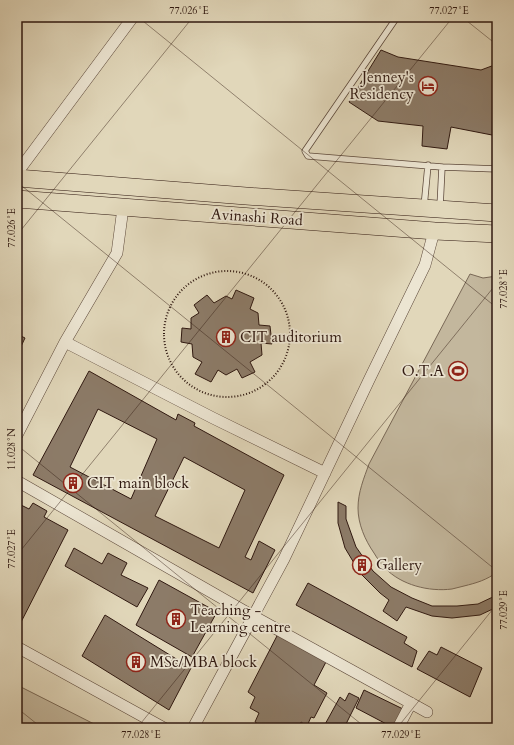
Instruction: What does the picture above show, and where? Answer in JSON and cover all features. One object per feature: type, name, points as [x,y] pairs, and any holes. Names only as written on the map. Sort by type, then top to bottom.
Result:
[{"type":"main road","name":"Avinashi Road","points":[[17,178],[246,196],[497,213]]},
{"type":"main road","name":"Avinashi Road","points":[[17,199],[435,231],[497,234]]},
{"type":"street","points":[[17,173],[133,17]]},
{"type":"street","points":[[17,435],[65,342],[116,253],[123,208]]},
{"type":"street","points":[[193,728],[284,559],[425,265],[435,231]]},
{"type":"street","points":[[65,342],[213,418],[325,473]]},
{"type":"street","points":[[17,481],[253,616],[427,712]]},
{"type":"street","points":[[17,647],[164,728]]},
{"type":"street","points":[[398,728],[410,703]]},
{"type":"lane","points":[[398,17],[305,151],[308,156],[442,167],[497,169]]},
{"type":"lane","points":[[428,165],[432,209]]},
{"type":"lane","points":[[432,209],[442,167]]},
{"type":"path","points":[[231,271],[253,276],[269,287],[282,303],[289,322],[290,342],[284,361],[273,378],[257,390],[238,396],[218,396],[199,391],[181,378],[169,360],[163,339],[165,317],[175,297],[190,282],[210,273],[231,271]]},
{"type":"shaded area","name":"O.T.A","points":[[470,274],[483,278],[497,276],[497,572],[473,584],[452,589],[443,590],[425,588],[399,579],[392,574],[378,559],[363,532],[358,514],[358,502],[369,464]]},
{"type":"shaded area","points":[[17,685],[102,728],[17,728]]},
{"type":"building","name":"Jenney's Residency","points":[[381,50],[398,57],[481,70],[497,64],[497,133],[492,135],[451,127],[447,149],[422,146],[423,126],[378,121],[349,102]]},
{"type":"building","name":"CIT auditorium","points":[[236,290],[254,298],[250,309],[258,313],[259,325],[270,326],[272,344],[261,343],[262,355],[250,362],[255,372],[242,378],[237,369],[226,375],[218,370],[211,382],[195,374],[202,362],[193,357],[192,344],[181,342],[182,328],[191,329],[191,318],[199,313],[194,305],[207,295],[214,303],[226,296],[232,299]]},
{"type":"building","points":[[17,334],[25,338],[17,355]]},
{"type":"building","name":"CIT main block","points":[[89,371],[176,420],[178,414],[195,423],[194,426],[284,475],[245,557],[251,560],[259,541],[275,550],[253,593],[33,475]],"holes":[[[98,409],[157,439],[131,499],[70,467]],[[184,457],[245,490],[219,548],[155,516]]]},
{"type":"building","name":"Gallery","points":[[338,502],[346,506],[346,519],[356,547],[373,571],[391,587],[432,606],[478,604],[497,595],[497,607],[480,615],[452,618],[432,616],[406,607],[397,621],[383,611],[389,600],[360,573],[345,548],[338,523]]},
{"type":"building","points":[[17,503],[29,509],[33,503],[47,511],[44,517],[68,530],[17,630]]},
{"type":"building","points":[[74,548],[102,564],[108,553],[127,563],[121,575],[148,588],[137,607],[65,566]]},
{"type":"building","name":"Teaching - Learning centre","points":[[159,580],[217,612],[192,657],[136,625]]},
{"type":"building","points":[[308,583],[407,637],[404,643],[417,651],[412,667],[296,605]]},
{"type":"building","name":"MSc/MBA block","points":[[105,615],[191,668],[169,710],[82,656]]},
{"type":"building","points":[[279,632],[327,660],[314,685],[327,693],[314,718],[311,717],[307,726],[301,722],[298,728],[265,728],[255,722],[259,713],[250,708],[255,697],[248,692]]},
{"type":"building","points":[[441,647],[482,668],[470,697],[417,669],[429,651],[437,655]]},
{"type":"building","points":[[364,690],[403,709],[394,728],[356,708]]},
{"type":"building","points":[[349,693],[359,698],[344,728],[323,728],[340,697],[345,701]]},
{"type":"place","name":"Jenney's Residency","points":[[428,86]]},
{"type":"place","name":"CIT auditorium","points":[[226,337]]},
{"type":"place","name":"O.T.A","points":[[458,371]]},
{"type":"place","name":"CIT main block","points":[[73,483]]},
{"type":"place","name":"Gallery","points":[[362,565]]},
{"type":"place","name":"Teaching - Learning centre","points":[[176,619]]},
{"type":"place","name":"MSc/MBA block","points":[[136,662]]}]
